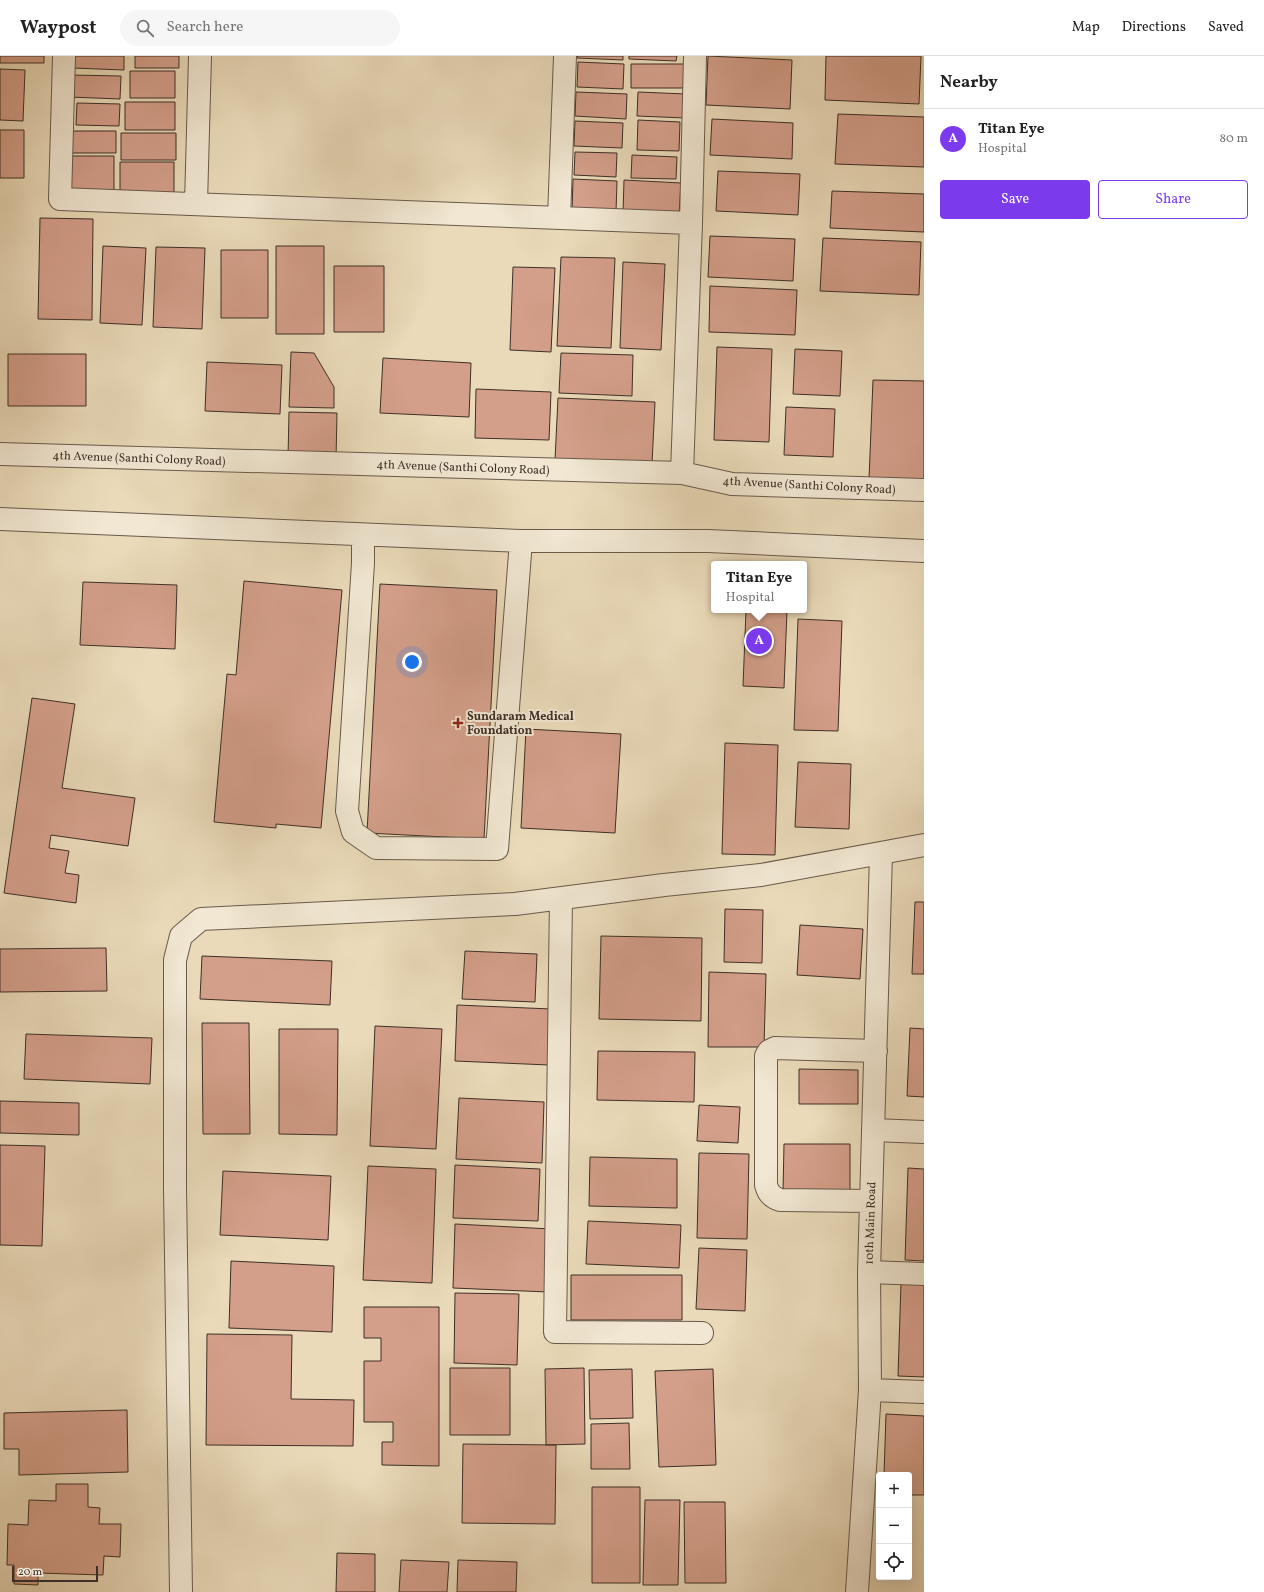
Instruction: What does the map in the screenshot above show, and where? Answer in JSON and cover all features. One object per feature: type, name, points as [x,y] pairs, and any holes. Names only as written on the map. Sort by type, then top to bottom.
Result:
[{"type":"street","points":[[64,56],[60,199],[691,223]]},
{"type":"street","points":[[196,204],[200,56]]},
{"type":"street","points":[[559,218],[565,56]]},
{"type":"street","points":[[682,473],[691,223],[695,56]]},
{"type":"street","name":"4th Avenue (Santhi Colony Road)","points":[[0,454],[682,473],[732,484],[924,490]]},
{"type":"street","points":[[0,519],[521,541],[708,541],[924,551]]},
{"type":"street","points":[[363,535],[363,563],[347,811],[353,832],[376,848],[497,849],[521,541]]},
{"type":"street","points":[[181,1592],[175,1188],[174,960],[181,936],[201,919],[515,904],[761,875],[924,845]]},
{"type":"street","name":"10th Main Road","points":[[857,1592],[870,1390],[869,1272],[881,854]]},
{"type":"street","points":[[561,898],[555,1332],[702,1333]]},
{"type":"street","points":[[871,1202],[780,1200],[776,1199],[769,1192],[766,1185],[766,1056],[769,1051],[775,1048],[876,1051]]},
{"type":"street","points":[[874,1130],[924,1132]]},
{"type":"street","points":[[869,1272],[924,1274]]},
{"type":"street","points":[[870,1390],[924,1392]]},
{"type":"building","points":[[0,56],[44,56],[44,63],[0,63]]},
{"type":"building","points":[[72,56],[124,56],[124,70],[72,68]]},
{"type":"building","points":[[135,56],[179,56],[179,68],[135,68]]},
{"type":"building","points":[[577,56],[623,56],[623,60],[577,58]]},
{"type":"building","points":[[629,56],[677,56],[676,61],[629,59]]},
{"type":"building","points":[[708,56],[792,60],[790,109],[706,105]]},
{"type":"building","points":[[826,56],[921,56],[919,104],[825,100]]},
{"type":"building","points":[[578,62],[624,64],[623,89],[577,87]]},
{"type":"building","points":[[631,64],[684,64],[684,88],[631,88]]},
{"type":"building","points":[[0,69],[25,70],[23,121],[0,120]]},
{"type":"building","points":[[130,71],[175,71],[175,98],[130,98]]},
{"type":"building","points":[[70,75],[121,76],[120,99],[69,97]]},
{"type":"building","points":[[576,92],[627,94],[626,119],[575,116]]},
{"type":"building","points":[[638,92],[686,94],[685,118],[637,116]]},
{"type":"building","points":[[125,102],[175,102],[175,130],[125,130]]},
{"type":"building","points":[[77,103],[120,104],[119,126],[76,125]]},
{"type":"building","points":[[838,114],[924,117],[924,167],[835,164]]},
{"type":"building","points":[[712,119],[793,123],[792,159],[710,155]]},
{"type":"building","points":[[638,120],[680,122],[679,151],[637,150]]},
{"type":"building","points":[[575,121],[623,123],[622,148],[574,146]]},
{"type":"building","points":[[0,130],[24,130],[24,178],[0,178]]},
{"type":"building","points":[[69,131],[116,131],[116,153],[69,153]]},
{"type":"building","points":[[121,133],[176,133],[176,160],[121,160]]},
{"type":"building","points":[[575,152],[617,153],[616,177],[574,175]]},
{"type":"building","points":[[632,155],[677,157],[676,179],[631,178]]},
{"type":"building","points":[[69,156],[114,156],[114,194],[69,194]]},
{"type":"building","points":[[120,162],[174,162],[174,194],[120,194]]},
{"type":"building","points":[[718,171],[800,174],[798,215],[716,211]]},
{"type":"building","points":[[573,179],[617,181],[616,213],[572,211]]},
{"type":"building","points":[[624,180],[681,183],[679,215],[623,213]]},
{"type":"building","points":[[832,191],[924,194],[924,232],[830,228]]},
{"type":"building","points":[[40,218],[93,219],[92,320],[38,319]]},
{"type":"building","points":[[710,236],[795,239],[793,281],[708,277]]},
{"type":"building","points":[[823,238],[921,242],[919,295],[820,291]]},
{"type":"building","points":[[103,246],[146,248],[142,325],[100,323]]},
{"type":"building","points":[[276,246],[324,246],[324,334],[276,334]]},
{"type":"building","points":[[156,247],[205,248],[202,329],[153,327]]},
{"type":"building","points":[[221,250],[268,250],[268,318],[221,318]]},
{"type":"building","points":[[561,257],[615,258],[611,348],[557,346]]},
{"type":"building","points":[[623,262],[665,264],[661,350],[620,348]]},
{"type":"building","points":[[334,266],[384,266],[384,332],[334,332]]},
{"type":"building","points":[[513,267],[555,268],[551,352],[510,350]]},
{"type":"building","points":[[710,286],[797,290],[795,335],[709,332]]},
{"type":"building","points":[[717,347],[772,349],[769,442],[714,440]]},
{"type":"building","points":[[795,349],[842,351],[840,396],[793,394]]},
{"type":"building","points":[[291,352],[314,353],[334,387],[334,408],[289,407]]},
{"type":"building","points":[[561,353],[633,355],[632,396],[559,393]]},
{"type":"building","points":[[8,354],[86,354],[86,406],[8,406]]},
{"type":"building","points":[[383,358],[471,363],[469,417],[380,413]]},
{"type":"building","points":[[207,362],[282,365],[280,414],[205,411]]},
{"type":"building","points":[[873,380],[924,381],[924,480],[869,479]]},
{"type":"building","points":[[476,389],[551,392],[549,440],[475,438]]},
{"type":"building","points":[[558,398],[655,402],[652,464],[555,460]]},
{"type":"building","points":[[786,407],[835,409],[833,457],[784,455]]},
{"type":"building","points":[[289,412],[337,413],[336,459],[288,458]]},
{"type":"building","points":[[244,581],[342,590],[321,828],[276,824],[276,828],[214,822],[227,674],[236,675]]},
{"type":"building","points":[[83,582],[177,585],[175,649],[80,645]]},
{"type":"building","points":[[380,584],[497,590],[484,839],[367,833]]},
{"type":"building","points":[[746,613],[787,613],[784,688],[743,686]]},
{"type":"building","points":[[798,619],[842,621],[838,731],[794,730]]},
{"type":"building","points":[[32,698],[75,704],[62,788],[135,798],[128,846],[51,835],[49,848],[69,851],[65,873],[79,875],[76,903],[4,893]]},
{"type":"building","points":[[526,729],[621,734],[615,833],[521,828]]},
{"type":"building","points":[[725,743],[778,745],[775,855],[722,854]]},
{"type":"building","points":[[798,762],[851,764],[849,829],[795,827]]},
{"type":"building","points":[[915,902],[924,902],[924,974],[912,974]]},
{"type":"building","points":[[725,909],[763,910],[762,963],[724,962]]},
{"type":"building","points":[[800,925],[863,929],[860,979],[797,975]]},
{"type":"building","points":[[601,936],[702,938],[701,1021],[599,1019]]},
{"type":"building","points":[[106,948],[107,991],[0,992],[0,949]]},
{"type":"building","points":[[465,951],[537,954],[535,1002],[462,999]]},
{"type":"building","points":[[202,956],[332,961],[330,1005],[200,999]]},
{"type":"building","points":[[709,972],[766,974],[764,1047],[708,1047]]},
{"type":"building","points":[[457,1005],[551,1009],[549,1065],[455,1061]]},
{"type":"building","points":[[202,1023],[249,1023],[250,1134],[203,1134]]},
{"type":"building","points":[[375,1026],[442,1029],[436,1149],[370,1146]]},
{"type":"building","points":[[910,1028],[924,1029],[924,1097],[907,1096]]},
{"type":"building","points":[[279,1029],[338,1029],[337,1135],[279,1134]]},
{"type":"building","points":[[26,1034],[152,1038],[150,1084],[24,1079]]},
{"type":"building","points":[[598,1051],[695,1052],[694,1102],[597,1100]]},
{"type":"building","points":[[799,1069],[858,1070],[858,1104],[799,1104]]},
{"type":"building","points":[[459,1098],[544,1102],[542,1163],[456,1159]]},
{"type":"building","points":[[0,1101],[79,1103],[79,1135],[0,1133]]},
{"type":"building","points":[[699,1105],[740,1107],[738,1143],[697,1141]]},
{"type":"building","points":[[784,1144],[850,1144],[850,1193],[783,1192]]},
{"type":"building","points":[[0,1145],[45,1146],[42,1246],[0,1245]]},
{"type":"building","points":[[699,1153],[749,1154],[747,1239],[697,1238]]},
{"type":"building","points":[[590,1157],[677,1159],[677,1208],[589,1206]]},
{"type":"building","points":[[455,1165],[540,1169],[538,1221],[453,1218]]},
{"type":"building","points":[[368,1166],[436,1169],[432,1283],[363,1280]]},
{"type":"building","points":[[908,1168],[924,1169],[924,1261],[905,1260]]},
{"type":"building","points":[[223,1171],[331,1176],[328,1240],[220,1235]]},
{"type":"building","points":[[588,1221],[681,1225],[679,1268],[586,1264]]},
{"type":"building","points":[[455,1224],[551,1229],[548,1292],[453,1288]]},
{"type":"building","points":[[699,1248],[747,1250],[745,1311],[696,1309]]},
{"type":"building","points":[[231,1261],[334,1266],[332,1332],[229,1328]]},
{"type":"building","points":[[571,1275],[682,1275],[682,1320],[571,1320]]},
{"type":"building","points":[[901,1283],[924,1284],[924,1377],[898,1376]]},
{"type":"building","points":[[455,1293],[519,1294],[517,1365],[454,1363]]},
{"type":"building","points":[[364,1307],[439,1307],[439,1466],[382,1465],[382,1442],[393,1442],[393,1422],[364,1422],[364,1361],[381,1361],[381,1338],[364,1338]]},
{"type":"building","points":[[207,1334],[292,1335],[291,1399],[354,1400],[353,1446],[206,1445]]},
{"type":"building","points":[[450,1368],[510,1368],[510,1435],[450,1435]]},
{"type":"building","points":[[584,1368],[585,1444],[546,1445],[545,1369]]},
{"type":"building","points":[[632,1369],[633,1418],[590,1419],[589,1370]]},
{"type":"building","points":[[713,1369],[716,1465],[659,1467],[655,1371]]},
{"type":"building","points":[[127,1410],[128,1472],[19,1475],[19,1449],[4,1449],[4,1413]]},
{"type":"building","points":[[886,1414],[924,1416],[924,1495],[912,1495],[912,1472],[884,1472]]},
{"type":"building","points":[[629,1423],[630,1469],[591,1469],[591,1424]]},
{"type":"building","points":[[463,1444],[556,1445],[555,1524],[462,1523]]},
{"type":"building","points":[[56,1484],[88,1484],[88,1507],[100,1508],[99,1524],[121,1524],[120,1557],[104,1556],[103,1575],[38,1573],[38,1585],[14,1584],[14,1565],[7,1565],[8,1524],[28,1525],[29,1500],[56,1501]]},
{"type":"building","points":[[592,1487],[640,1487],[640,1583],[592,1583]]},
{"type":"building","points":[[645,1500],[680,1500],[678,1585],[643,1585]]},
{"type":"building","points":[[684,1502],[725,1502],[726,1583],[685,1583]]},
{"type":"building","points":[[337,1553],[375,1554],[375,1592],[336,1592]]},
{"type":"building","points":[[401,1560],[449,1562],[447,1592],[399,1592]]},
{"type":"building","points":[[458,1560],[517,1562],[516,1592],[457,1592]]},
{"type":"place","name":"Titan Eye","points":[[759,641]]},
{"type":"place","name":"Sundaram Medical Foundation","points":[[458,723]]}]
